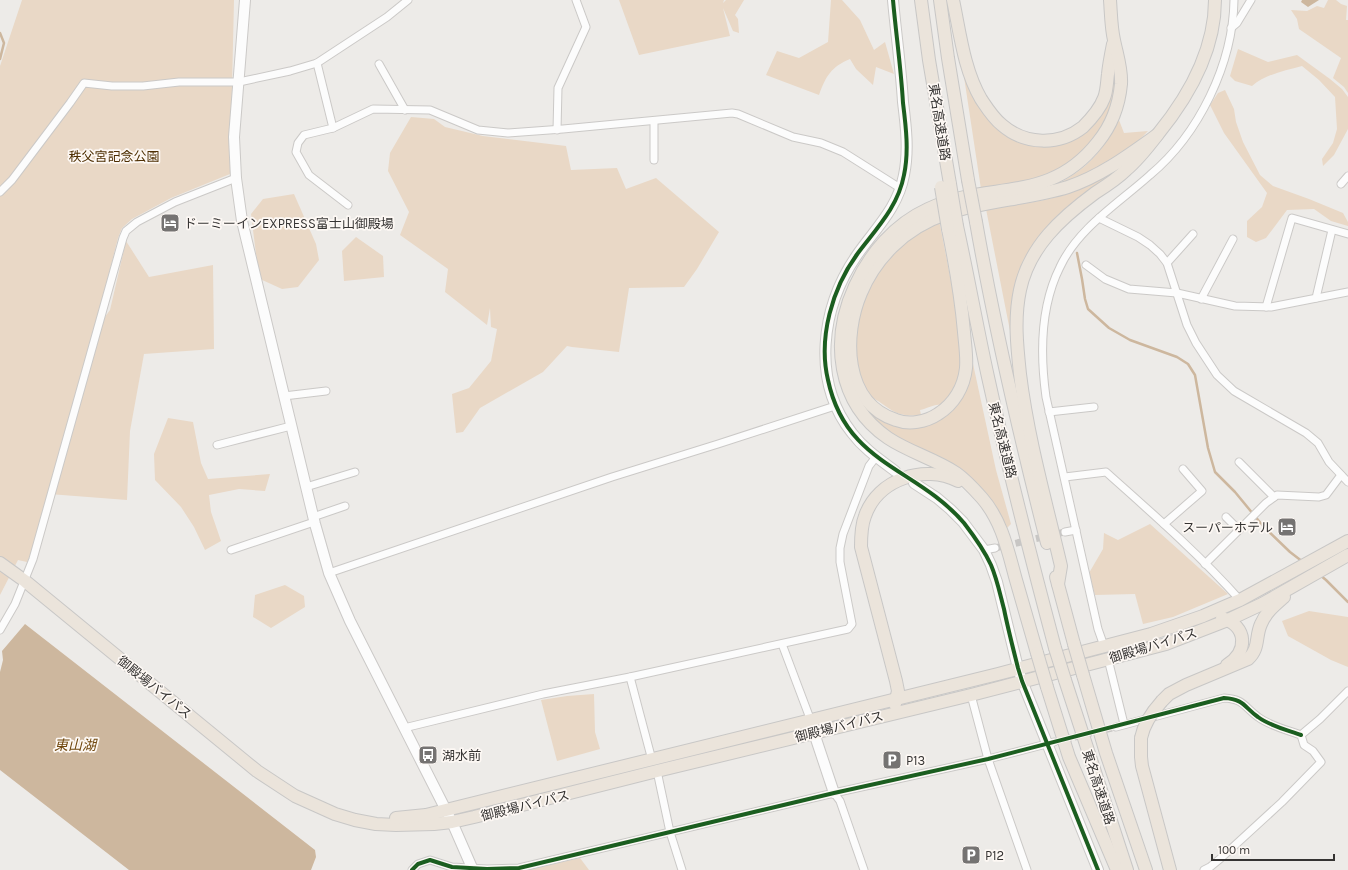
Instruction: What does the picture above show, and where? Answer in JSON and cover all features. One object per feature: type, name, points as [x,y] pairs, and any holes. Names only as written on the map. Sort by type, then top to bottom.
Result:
[{"type":"highway","name":"東名高速道路","points":[[921,0],[941,136],[945,186],[999,428],[1055,648],[1127,870]]},
{"type":"highway","name":"東名高速道路","points":[[940,0],[968,180],[1017,426],[1083,675],[1106,753],[1146,870]]},
{"type":"highway","points":[[953,0],[969,70],[981,98],[994,118],[1002,125],[1027,139],[1044,141],[1061,138],[1076,132],[1092,118],[1104,98],[1113,38]]},
{"type":"highway","points":[[1110,0],[1113,38],[1120,66],[1121,84],[1115,112],[1106,131],[1095,147],[1085,158],[1072,168],[1044,183],[1030,187],[963,198],[938,205],[907,221],[876,250],[861,272],[848,304],[841,336],[842,363],[848,389],[861,412],[890,439],[957,474],[970,484],[990,509],[1003,534],[1047,687],[1069,757],[1117,870]]},
{"type":"highway","points":[[1058,584],[1061,566],[1027,421],[1022,390],[1017,351],[1016,323],[1020,290],[1029,263],[1036,249],[1053,228],[1075,208],[1127,170],[1144,154],[1172,118],[1182,102],[1208,46],[1215,12],[1215,0]]},
{"type":"highway","points":[[953,227],[966,361],[964,379],[956,397],[943,411],[926,420],[916,422],[899,421],[883,415],[876,410],[866,398],[855,380],[851,357],[851,331],[853,316],[869,278],[883,257],[904,237],[932,219],[963,208],[984,203],[1037,195],[1084,181],[1110,167],[1157,136]]},
{"type":"highway","points":[[890,714],[897,698],[896,681],[861,547],[861,532],[865,516],[872,502],[890,484],[915,475],[927,474],[944,476],[954,479],[975,491]]},
{"type":"highway","name":"御殿場バイパス","points":[[314,806],[350,815],[381,818],[426,815],[917,694],[1151,634],[1202,616],[1240,600],[1348,541]]},
{"type":"highway","name":"御殿場バイパス","points":[[0,563],[26,581],[257,771],[295,796],[314,806],[335,814],[376,824],[416,825],[452,822],[480,816],[657,771],[971,695],[1166,644],[1228,620],[1262,604],[1348,555]]},
{"type":"highway","points":[[1170,870],[1142,766],[1141,738],[1146,723],[1162,700],[1177,689],[1244,662],[1252,656],[1257,646],[1261,624],[1266,614],[1308,578]]},
{"type":"highway","points":[[1151,634],[1184,628],[1215,618],[1224,618],[1228,620],[1242,635],[1243,641],[1241,650],[1233,661],[1210,675]]},
{"type":"highway","points":[[896,681],[904,690],[917,694]]},
{"type":"street","points":[[245,0],[234,137],[236,178],[242,221],[313,519],[329,573],[350,621],[452,822],[473,869]]},
{"type":"street","points":[[0,192],[12,180],[84,83],[112,86],[143,86],[179,82],[239,82],[290,71],[317,63],[387,17],[408,0]]},
{"type":"street","points":[[557,130],[558,88],[586,27],[576,0]]},
{"type":"street","points":[[893,0],[906,136],[904,175],[892,208],[856,255],[847,272],[831,308],[825,343],[827,377],[835,406],[842,420],[862,445],[895,471]]},
{"type":"street","points":[[1104,646],[1098,629],[1065,477],[1049,412],[1043,373],[1042,347],[1048,301],[1053,282],[1069,250],[1099,218],[1152,174],[1167,159],[1193,125],[1214,86],[1222,66],[1231,28],[1234,0]]},
{"type":"street","points":[[1231,28],[1237,23],[1251,0]]},
{"type":"street","points":[[317,63],[333,128]]},
{"type":"street","points":[[379,64],[405,110]]},
{"type":"street","points":[[348,205],[309,175],[296,152],[298,143],[304,135],[333,128],[373,109],[430,110],[478,130],[508,133],[557,130],[732,113],[738,114],[793,137],[821,143],[837,150],[900,188]]},
{"type":"street","points":[[654,120],[654,160]]},
{"type":"street","points":[[1341,184],[1348,176]]},
{"type":"street","points":[[0,630],[26,581],[33,559],[126,231],[137,222],[175,202],[236,178]]},
{"type":"street","points":[[1099,218],[1138,237],[1150,245],[1167,263],[1188,325],[1196,343],[1217,375],[1234,390],[1306,433],[1318,443],[1329,462],[1348,482]]},
{"type":"street","points":[[1266,306],[1292,218],[1348,234]]},
{"type":"street","points":[[1316,298],[1332,230]]},
{"type":"street","points":[[1167,263],[1193,234]]},
{"type":"street","points":[[1201,299],[1233,238]]},
{"type":"street","points":[[1086,265],[1105,279],[1129,289],[1177,293],[1235,306],[1271,307],[1348,292]]},
{"type":"street","points":[[284,396],[326,391]]},
{"type":"street","points":[[329,573],[612,477],[835,406]]},
{"type":"street","points":[[1049,412],[1094,407]]},
{"type":"street","points":[[217,445],[291,426]]},
{"type":"street","points":[[404,728],[543,694],[630,677],[848,629],[852,624],[840,562],[840,548],[843,534],[869,466],[876,457]]},
{"type":"street","points":[[1239,462],[1274,497]]},
{"type":"street","points":[[1164,524],[1202,491],[1183,469]]},
{"type":"street","points":[[306,487],[355,472]]},
{"type":"street","points":[[1065,477],[1106,472],[1164,524],[1222,580],[1240,600]]},
{"type":"street","points":[[1205,564],[1277,495],[1319,497],[1326,495],[1341,475]]},
{"type":"street","points":[[914,483],[937,498],[950,509],[963,522],[984,550],[997,582],[1022,681],[1050,743],[1098,870]]},
{"type":"street","points":[[231,550],[345,506]]},
{"type":"street","points":[[1226,517],[1239,530]]},
{"type":"street","points":[[1065,532],[1076,530]]},
{"type":"street","points":[[984,550],[996,548]]},
{"type":"street","points":[[782,644],[811,721]]},
{"type":"street","points":[[1108,659],[1124,724]]},
{"type":"street","points":[[630,677],[652,760]]},
{"type":"street","points":[[1301,735],[1320,719],[1348,691]]},
{"type":"street","points":[[971,695],[988,759],[1027,870]]},
{"type":"street","points":[[1116,727],[1224,698],[1234,698],[1240,701],[1258,718],[1276,727],[1301,735]]},
{"type":"street","points":[[814,733],[834,793],[840,801],[864,870]]},
{"type":"street","points":[[1204,870],[1221,858],[1282,802],[1321,762],[1313,751],[1304,745],[1301,735]]},
{"type":"street","points":[[412,870],[418,864],[430,860],[452,867],[473,869],[519,868],[834,793],[988,759],[1050,743]]},
{"type":"street","points":[[657,771],[670,832],[682,870]]},
{"type":"green space","name":"秩父宮記念公園","points":[[22,0],[234,0],[230,174],[171,198],[132,219],[122,228],[118,238],[94,332],[110,310],[126,241],[149,277],[213,265],[214,349],[144,354],[130,431],[127,500],[49,494],[37,539],[27,562],[18,560],[0,595],[0,66]]},
{"type":"green space","points":[[619,0],[724,0],[723,3],[726,0],[744,0],[735,15],[738,19],[739,33],[733,31],[723,8],[730,36],[639,55]]},
{"type":"green space","points":[[831,0],[842,0],[860,20],[874,50],[885,42],[894,74],[876,67],[873,85],[856,69],[850,59],[838,65],[830,73],[824,82],[819,95],[766,75],[777,51],[799,58],[828,42]]},
{"type":"green space","points":[[1328,0],[1336,0],[1347,6],[1348,93],[1344,87],[1333,78],[1341,58],[1299,29],[1297,19],[1291,10],[1307,11],[1317,6],[1324,8]]},
{"type":"green space","points":[[1238,49],[1268,62],[1297,55],[1330,79],[1342,89],[1348,97],[1348,129],[1334,155],[1323,166],[1322,159],[1333,143],[1337,129],[1335,97],[1319,80],[1302,66],[1269,76],[1252,86],[1235,81],[1230,76]]},
{"type":"green space","points":[[961,57],[996,126],[1059,145],[1073,140],[1087,132],[1097,121],[1106,106],[1115,74],[1115,93],[1109,111],[1101,127],[1091,142],[1078,156],[1061,168],[1027,182],[981,189]]},
{"type":"green space","points":[[1225,90],[1234,109],[1236,122],[1243,142],[1260,175],[1273,186],[1343,213],[1348,222],[1348,226],[1331,221],[1314,209],[1287,210],[1266,238],[1256,242],[1247,237],[1247,221],[1262,207],[1267,193],[1224,133],[1210,105],[1218,93]]},
{"type":"green space","points":[[411,117],[434,119],[445,127],[483,136],[566,146],[571,170],[617,168],[626,189],[656,178],[719,232],[697,269],[684,287],[629,288],[619,352],[567,346],[543,372],[480,408],[463,432],[456,433],[452,394],[469,388],[491,361],[497,329],[491,327],[490,308],[487,325],[445,292],[448,269],[400,235],[409,212],[388,171],[390,153]]},
{"type":"green space","points":[[1119,120],[1124,133],[1148,131],[1116,158],[1082,176],[1056,186],[1078,172],[1095,156],[1112,133]]},
{"type":"green space","points":[[1130,161],[1029,252],[1013,346],[986,209],[1057,197],[1079,189]]},
{"type":"green space","points":[[294,194],[316,244],[319,260],[298,287],[282,289],[260,279],[251,214],[263,199]]},
{"type":"green space","points":[[939,220],[958,327],[961,353],[960,370],[953,390],[940,405],[935,405],[920,410],[921,415],[909,416],[891,410],[872,397],[867,392],[860,379],[855,350],[858,320],[868,291],[880,270],[890,257],[901,245]]},
{"type":"green space","points":[[356,237],[383,256],[384,277],[344,281],[342,251]]},
{"type":"green space","points":[[970,350],[996,470],[1011,524],[1007,528],[995,507],[894,438],[872,421],[860,398],[873,412],[935,422],[949,414],[961,399]]},
{"type":"green space","points":[[168,418],[193,422],[201,463],[208,479],[270,474],[265,491],[239,489],[209,495],[211,512],[221,541],[205,550],[194,527],[181,507],[155,480],[154,454]]},
{"type":"green space","points":[[1150,524],[1228,594],[1173,617],[1143,624],[1135,594],[1095,595],[1089,573],[1103,549],[1104,533],[1118,540]]},
{"type":"green space","points":[[285,585],[304,596],[305,607],[271,628],[253,617],[255,595]]},
{"type":"green space","points":[[1309,611],[1348,617],[1348,667],[1331,660],[1288,636],[1282,621]]},
{"type":"green space","points":[[594,694],[595,732],[600,749],[557,761],[541,700]]},
{"type":"green space","points":[[580,858],[589,870],[527,870]]},
{"type":"water","points":[[1302,0],[1319,0],[1308,7],[1301,2]]},
{"type":"water","name":"東山湖","points":[[25,624],[315,850],[316,857],[311,870],[129,870],[0,770],[0,672],[3,660],[2,651]]},
{"type":"waterway","points":[[0,33],[4,43],[0,59]]},
{"type":"waterway","points":[[1077,253],[1088,309],[1109,328],[1130,340],[1177,357],[1188,364],[1195,375],[1208,448],[1215,472],[1235,492],[1263,526],[1290,552],[1303,562]]},
{"type":"waterway","points":[[1320,575],[1348,602]]},
{"type":"tunnel","points":[[995,548],[1065,532]]},
{"type":"tunnel","points":[[1054,742],[1116,727]]},
{"type":"cycle path","points":[[893,0],[906,130],[906,166],[901,187],[892,207],[858,253],[834,297],[826,331],[825,364],[828,380],[837,408],[850,430],[866,448],[945,504],[964,523],[985,554],[997,581],[1022,681],[1098,870]]},
{"type":"cycle path","points":[[412,870],[418,864],[430,860],[452,867],[487,869],[519,868],[834,793],[988,759],[1224,698],[1240,702],[1268,723],[1301,735]]},
{"type":"place","name":"ドーミーインEXPRESS富士山御殿場","points":[[170,223]]},
{"type":"place","name":"スーパーホテル","points":[[1287,527]]},
{"type":"place","name":"湖水前","points":[[428,755]]},
{"type":"place","name":"P13","points":[[892,760]]},
{"type":"place","name":"P12","points":[[971,855]]}]
